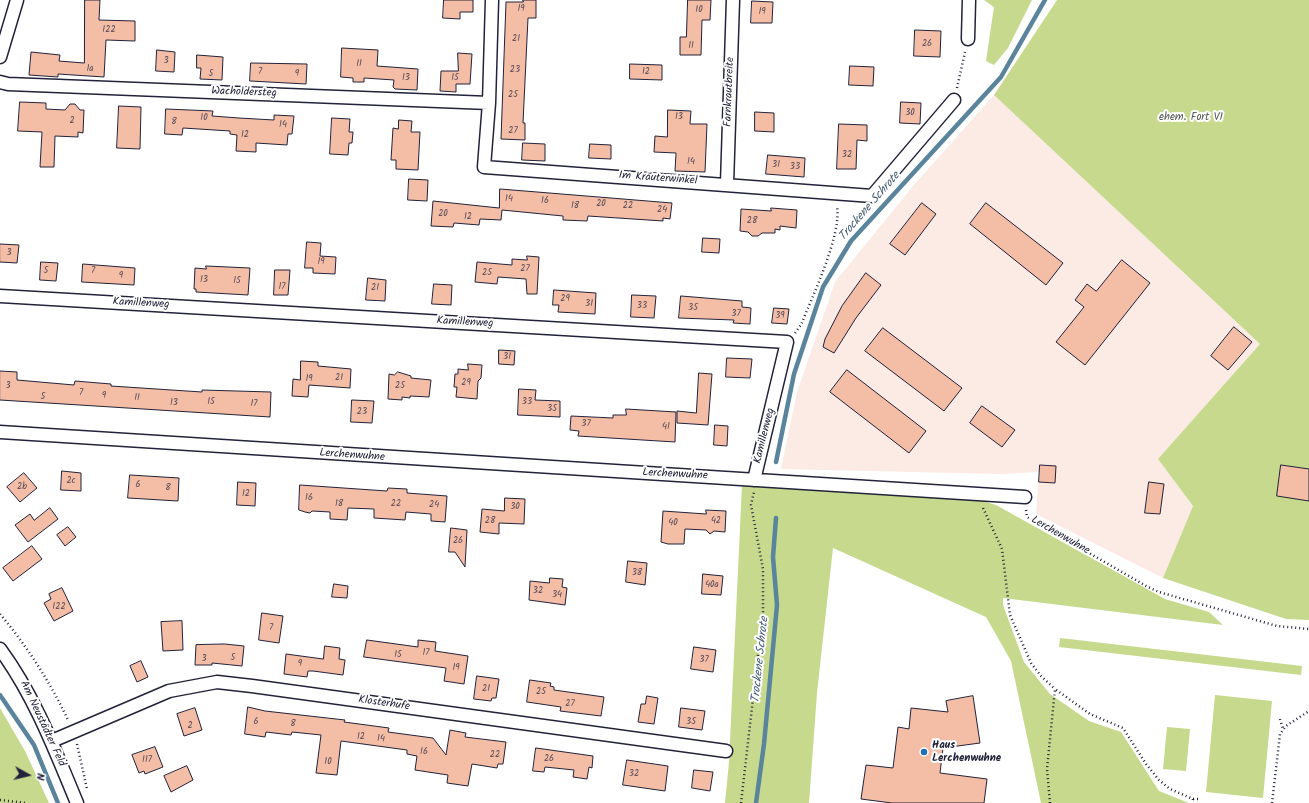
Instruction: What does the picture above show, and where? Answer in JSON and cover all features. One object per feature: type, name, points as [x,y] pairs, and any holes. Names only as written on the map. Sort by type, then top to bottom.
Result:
[{"type":"street","points":[[0,57],[17,0]]},
{"type":"street","name":"Im Kräuterwinkel","points":[[492,0],[489,103],[484,167],[872,196],[954,100]]},
{"type":"street","name":"Farnkrautbreite","points":[[727,184],[733,0]]},
{"type":"street","points":[[968,39],[969,0]]},
{"type":"street","name":"Wacholdersteg","points":[[0,82],[8,84],[489,103]]},
{"type":"street","name":"Kamillenweg","points":[[0,296],[787,342],[754,480]]},
{"type":"street","name":"Lerchenwuhne","points":[[0,432],[1025,497]]},
{"type":"street","name":"Am Neustädter Feld","points":[[0,648],[17,671],[52,742],[77,803]]},
{"type":"street","name":"Klosterhufe","points":[[52,742],[169,691],[217,682],[726,751]]},
{"type":"path","points":[[954,100],[968,39]]},
{"type":"path","points":[[787,342],[801,325],[831,246],[839,215],[835,194]]},
{"type":"path","points":[[741,803],[763,612],[763,569],[751,505],[754,480]]},
{"type":"path","points":[[978,495],[1002,549],[1010,615],[1031,663],[1055,689],[1090,714],[1124,729],[1146,764],[1159,780],[1170,789],[1193,799],[1199,799]]},
{"type":"path","name":"Lerchenwuhne","points":[[1025,497],[1027,517],[1146,586],[1172,596],[1252,620],[1285,628],[1309,629]]},
{"type":"path","points":[[0,614],[37,664],[56,696],[74,732],[88,792]]},
{"type":"path","points":[[1050,803],[1047,769],[1055,689]]},
{"type":"path","points":[[1272,803],[1279,737],[1283,729],[1309,711]]},
{"type":"path","points":[[1280,719],[1283,729]]},
{"type":"path","points":[[0,800],[26,803]]},
{"type":"shaded area","points":[[994,95],[1260,344],[1158,459],[1193,506],[1163,578],[1036,514],[1039,472],[1001,474],[781,469],[797,392],[835,282],[913,186]]},
{"type":"green space","points":[[984,0],[1032,0],[1008,48],[994,65],[986,61],[994,7]]},
{"type":"green space","name":"ehem. Fort VI","points":[[1057,0],[1309,0],[1309,620],[1286,619],[1163,578],[1193,506],[1158,459],[1260,344],[994,95]]},
{"type":"green space","points":[[742,485],[972,498],[996,505],[1165,599],[1209,612],[1223,625],[1003,598],[1003,605],[1024,662],[1050,694],[1089,721],[1121,732],[1159,791],[1189,803],[1041,803],[1011,661],[986,617],[833,548],[817,693],[809,803],[725,803],[729,762]]},
{"type":"green space","points":[[1060,638],[1302,666],[1301,675],[1059,647]]},
{"type":"green space","points":[[1215,695],[1272,701],[1263,798],[1206,792]]},
{"type":"green space","points":[[0,708],[25,751],[49,803],[0,803]]},
{"type":"green space","points":[[1167,727],[1190,729],[1186,771],[1163,769]]},
{"type":"building","points":[[85,0],[100,0],[99,20],[135,21],[135,41],[106,40],[104,77],[58,74],[58,77],[29,75],[31,52],[60,55],[59,61],[84,63]]},
{"type":"building","points":[[444,0],[473,0],[473,12],[460,12],[460,19],[443,18]]},
{"type":"building","points":[[523,0],[536,0],[536,18],[528,18],[523,123],[525,123],[525,140],[501,139],[506,2],[523,2]]},
{"type":"building","points":[[688,0],[711,0],[710,20],[702,20],[701,55],[680,55],[680,37],[686,37]]},
{"type":"building","points":[[752,1],[773,2],[772,23],[751,23]]},
{"type":"building","points":[[915,30],[941,31],[940,57],[914,56]]},
{"type":"building","points":[[342,48],[378,50],[377,66],[418,69],[417,90],[395,89],[393,87],[394,80],[364,78],[364,82],[353,82],[353,78],[341,77]]},
{"type":"building","points":[[157,50],[175,52],[174,72],[156,71]]},
{"type":"building","points":[[458,53],[472,54],[470,84],[456,84],[456,92],[440,91],[441,71],[458,71]]},
{"type":"building","points":[[197,55],[223,57],[222,80],[200,79],[201,68],[197,68]]},
{"type":"building","points":[[251,63],[307,64],[306,84],[250,81]]},
{"type":"building","points":[[630,64],[662,65],[662,80],[630,79]]},
{"type":"building","points":[[850,66],[874,67],[873,86],[849,85]]},
{"type":"building","points":[[20,102],[46,103],[46,109],[65,110],[70,104],[75,104],[80,110],[84,110],[83,133],[78,132],[78,137],[55,136],[54,167],[40,167],[42,132],[18,131]]},
{"type":"building","points":[[901,102],[921,103],[920,124],[900,123]]},
{"type":"building","points":[[119,106],[141,107],[140,149],[117,148]]},
{"type":"building","points":[[166,109],[213,111],[212,116],[274,120],[274,115],[294,116],[292,134],[288,134],[287,145],[256,143],[256,152],[236,151],[237,135],[230,134],[230,131],[183,128],[182,135],[165,134]]},
{"type":"building","points":[[668,110],[691,111],[690,124],[707,124],[705,172],[675,171],[676,153],[654,152],[655,136],[667,137]]},
{"type":"building","points":[[755,112],[774,113],[774,132],[755,131]]},
{"type":"building","points":[[332,118],[350,119],[349,132],[353,132],[352,143],[349,143],[348,155],[330,154]]},
{"type":"building","points":[[399,120],[412,121],[411,132],[420,132],[418,170],[396,169],[396,160],[391,160],[393,128],[398,129]]},
{"type":"building","points":[[839,124],[867,125],[867,141],[857,140],[856,169],[837,169]]},
{"type":"building","points":[[523,143],[545,144],[545,161],[522,160]]},
{"type":"building","points":[[590,144],[611,145],[611,159],[589,158]]},
{"type":"building","points":[[768,155],[805,158],[804,177],[766,174]]},
{"type":"building","points":[[409,179],[428,180],[427,201],[408,200]]},
{"type":"building","points":[[500,189],[672,203],[670,219],[663,218],[663,221],[588,216],[587,221],[563,220],[563,216],[502,210],[501,220],[480,219],[479,225],[454,223],[453,227],[431,226],[433,201],[499,208]]},
{"type":"building","points":[[922,203],[936,214],[905,255],[890,244]]},
{"type":"building","points":[[986,203],[1063,263],[1046,285],[970,224]]},
{"type":"building","points":[[771,208],[797,210],[796,228],[780,226],[780,230],[775,229],[775,233],[762,233],[758,236],[752,236],[748,232],[740,231],[741,209],[771,211]]},
{"type":"building","points":[[703,238],[720,239],[719,253],[702,252]]},
{"type":"building","points":[[307,242],[321,243],[320,256],[336,257],[335,274],[313,273],[313,268],[305,268]]},
{"type":"building","points":[[0,244],[19,245],[17,263],[0,262]]},
{"type":"building","points":[[527,256],[539,257],[537,294],[527,294],[526,279],[498,277],[497,284],[475,282],[477,262],[512,265],[512,259],[527,260]]},
{"type":"building","points":[[1122,260],[1150,283],[1085,365],[1056,342],[1084,307],[1075,300],[1087,284],[1096,291]]},
{"type":"building","points":[[41,262],[58,263],[56,281],[40,280]]},
{"type":"building","points":[[83,264],[135,268],[134,285],[82,282]]},
{"type":"building","points":[[206,266],[250,268],[248,295],[196,292],[196,289],[194,289],[195,268],[206,269]]},
{"type":"building","points":[[275,270],[290,270],[288,295],[274,295]]},
{"type":"building","points":[[866,273],[881,285],[856,318],[834,353],[823,347],[825,339],[842,306]]},
{"type":"building","points":[[368,278],[386,280],[385,301],[366,300]]},
{"type":"building","points":[[434,284],[452,285],[451,305],[432,304]]},
{"type":"building","points":[[554,290],[596,293],[595,314],[558,312],[559,305],[553,305]]},
{"type":"building","points":[[632,295],[656,296],[654,318],[631,317]]},
{"type":"building","points":[[681,296],[742,301],[742,307],[751,308],[750,324],[733,323],[734,320],[679,318]]},
{"type":"building","points":[[774,308],[789,309],[787,324],[772,323]]},
{"type":"building","points":[[1234,327],[1252,342],[1228,370],[1211,356]]},
{"type":"building","points":[[883,328],[962,388],[944,411],[865,351]]},
{"type":"building","points":[[499,350],[515,351],[514,365],[499,364]]},
{"type":"building","points":[[727,358],[752,359],[750,378],[726,377]]},
{"type":"building","points":[[301,361],[318,362],[318,366],[351,369],[350,388],[309,385],[308,397],[292,396],[293,379],[300,380]]},
{"type":"building","points":[[468,364],[482,365],[481,378],[478,381],[477,399],[456,397],[457,387],[454,387],[455,374],[458,374],[458,369],[468,370]]},
{"type":"building","points":[[847,370],[926,431],[909,453],[830,392]]},
{"type":"building","points":[[0,371],[17,372],[17,380],[74,385],[75,381],[111,384],[111,386],[202,392],[202,390],[271,392],[270,417],[0,400]]},
{"type":"building","points":[[398,372],[411,376],[411,378],[431,380],[429,397],[410,396],[410,398],[402,397],[402,400],[388,399],[389,374],[394,375]]},
{"type":"building","points":[[699,373],[712,374],[708,425],[677,423],[677,411],[696,413]]},
{"type":"building","points":[[519,389],[536,390],[535,400],[560,401],[560,417],[518,415]]},
{"type":"building","points":[[352,400],[374,401],[372,423],[351,422]]},
{"type":"building","points":[[982,406],[1015,430],[1002,447],[970,423]]},
{"type":"building","points":[[626,409],[676,412],[675,442],[578,436],[579,431],[570,430],[571,416],[613,418],[613,415],[626,415]]},
{"type":"building","points":[[715,425],[728,426],[727,446],[714,445]]},
{"type":"building","points":[[1040,465],[1056,466],[1055,483],[1039,482]]},
{"type":"building","points":[[1281,465],[1309,469],[1309,501],[1277,496]]},
{"type":"building","points":[[62,471],[81,473],[81,491],[61,490]]},
{"type":"building","points":[[24,473],[37,488],[20,502],[7,487]]},
{"type":"building","points":[[130,475],[179,478],[178,501],[128,498]]},
{"type":"building","points":[[238,482],[256,483],[255,506],[237,505]]},
{"type":"building","points":[[1149,482],[1164,484],[1160,514],[1145,513]]},
{"type":"building","points":[[300,485],[387,491],[388,488],[407,489],[407,493],[447,496],[445,522],[431,521],[431,514],[406,512],[405,520],[374,518],[374,509],[348,508],[347,520],[330,519],[330,512],[312,511],[310,513],[299,510]]},
{"type":"building","points":[[505,498],[525,499],[524,524],[499,523],[499,534],[480,532],[482,509],[504,511]]},
{"type":"building","points":[[50,508],[58,519],[28,542],[15,525],[30,514],[34,520]]},
{"type":"building","points":[[706,510],[726,511],[725,532],[714,531],[710,534],[706,530],[685,529],[684,544],[668,544],[661,542],[663,511],[706,514]]},
{"type":"building","points":[[68,527],[76,537],[65,546],[57,535]]},
{"type":"building","points":[[451,528],[467,530],[465,567],[455,552],[449,552]]},
{"type":"building","points":[[32,546],[42,559],[13,581],[3,568]]},
{"type":"building","points":[[628,561],[647,563],[645,585],[626,582]]},
{"type":"building","points":[[703,574],[723,576],[721,595],[702,594]]},
{"type":"building","points":[[550,578],[563,579],[562,587],[567,588],[565,605],[529,600],[530,581],[549,583]]},
{"type":"building","points":[[334,584],[348,586],[347,598],[332,597]]},
{"type":"building","points":[[62,588],[73,611],[54,621],[44,603],[51,599],[49,594]]},
{"type":"building","points":[[262,613],[283,616],[279,643],[259,640]]},
{"type":"building","points":[[182,621],[183,650],[163,651],[161,622]]},
{"type":"building","points":[[367,640],[418,647],[418,640],[436,642],[435,651],[468,656],[464,684],[444,681],[446,668],[364,657]]},
{"type":"building","points":[[225,644],[244,646],[242,666],[212,663],[212,665],[195,665],[196,645]]},
{"type":"building","points":[[325,646],[340,648],[339,659],[345,660],[343,675],[313,671],[308,671],[307,677],[284,674],[286,654],[323,659]]},
{"type":"building","points":[[694,647],[716,650],[713,672],[691,669]]},
{"type":"building","points":[[141,661],[148,677],[137,682],[130,666]]},
{"type":"building","points":[[477,676],[499,679],[496,698],[492,698],[491,701],[474,699]]},
{"type":"building","points":[[530,680],[551,683],[550,686],[554,687],[554,690],[604,697],[601,716],[560,711],[561,707],[527,702]]},
{"type":"building","points":[[647,696],[658,698],[654,724],[638,722],[641,704],[645,704]]},
{"type":"building","name":"Haus Lerchenwuhne","points":[[973,696],[980,743],[943,748],[940,773],[987,779],[984,803],[892,803],[861,799],[866,765],[893,768],[898,727],[909,729],[911,708],[948,712],[946,701]]},
{"type":"building","points":[[248,707],[265,711],[345,720],[344,722],[389,728],[388,732],[433,738],[446,755],[450,730],[466,733],[465,737],[506,742],[503,764],[498,764],[497,768],[472,764],[468,786],[447,783],[448,775],[415,770],[417,756],[407,754],[407,750],[341,741],[337,775],[316,773],[321,735],[292,732],[291,735],[266,732],[265,737],[245,734]]},
{"type":"building","points":[[195,708],[202,730],[184,736],[177,714]]},
{"type":"building","points":[[681,708],[705,711],[702,730],[679,727]]},
{"type":"building","points":[[155,747],[163,767],[145,774],[144,771],[139,773],[132,755]]},
{"type":"building","points":[[536,748],[593,756],[592,768],[589,767],[587,779],[573,777],[574,770],[545,767],[544,772],[533,771]]},
{"type":"building","points":[[627,760],[668,766],[665,791],[623,785]]},
{"type":"building","points":[[187,766],[193,780],[171,792],[164,776]]},
{"type":"building","points":[[694,770],[713,772],[710,791],[692,788]]},
{"type":"waterway","name":"Trockene Schrote","points":[[776,462],[794,374],[823,287],[851,241],[1001,77],[1045,0]]},
{"type":"waterway","name":"Trockene Schrote","points":[[756,803],[764,744],[777,605],[773,557],[776,518]]},
{"type":"waterway","points":[[0,695],[34,745],[58,803]]},
{"type":"place","name":"Haus Lerchenwuhne","points":[[924,752]]}]
